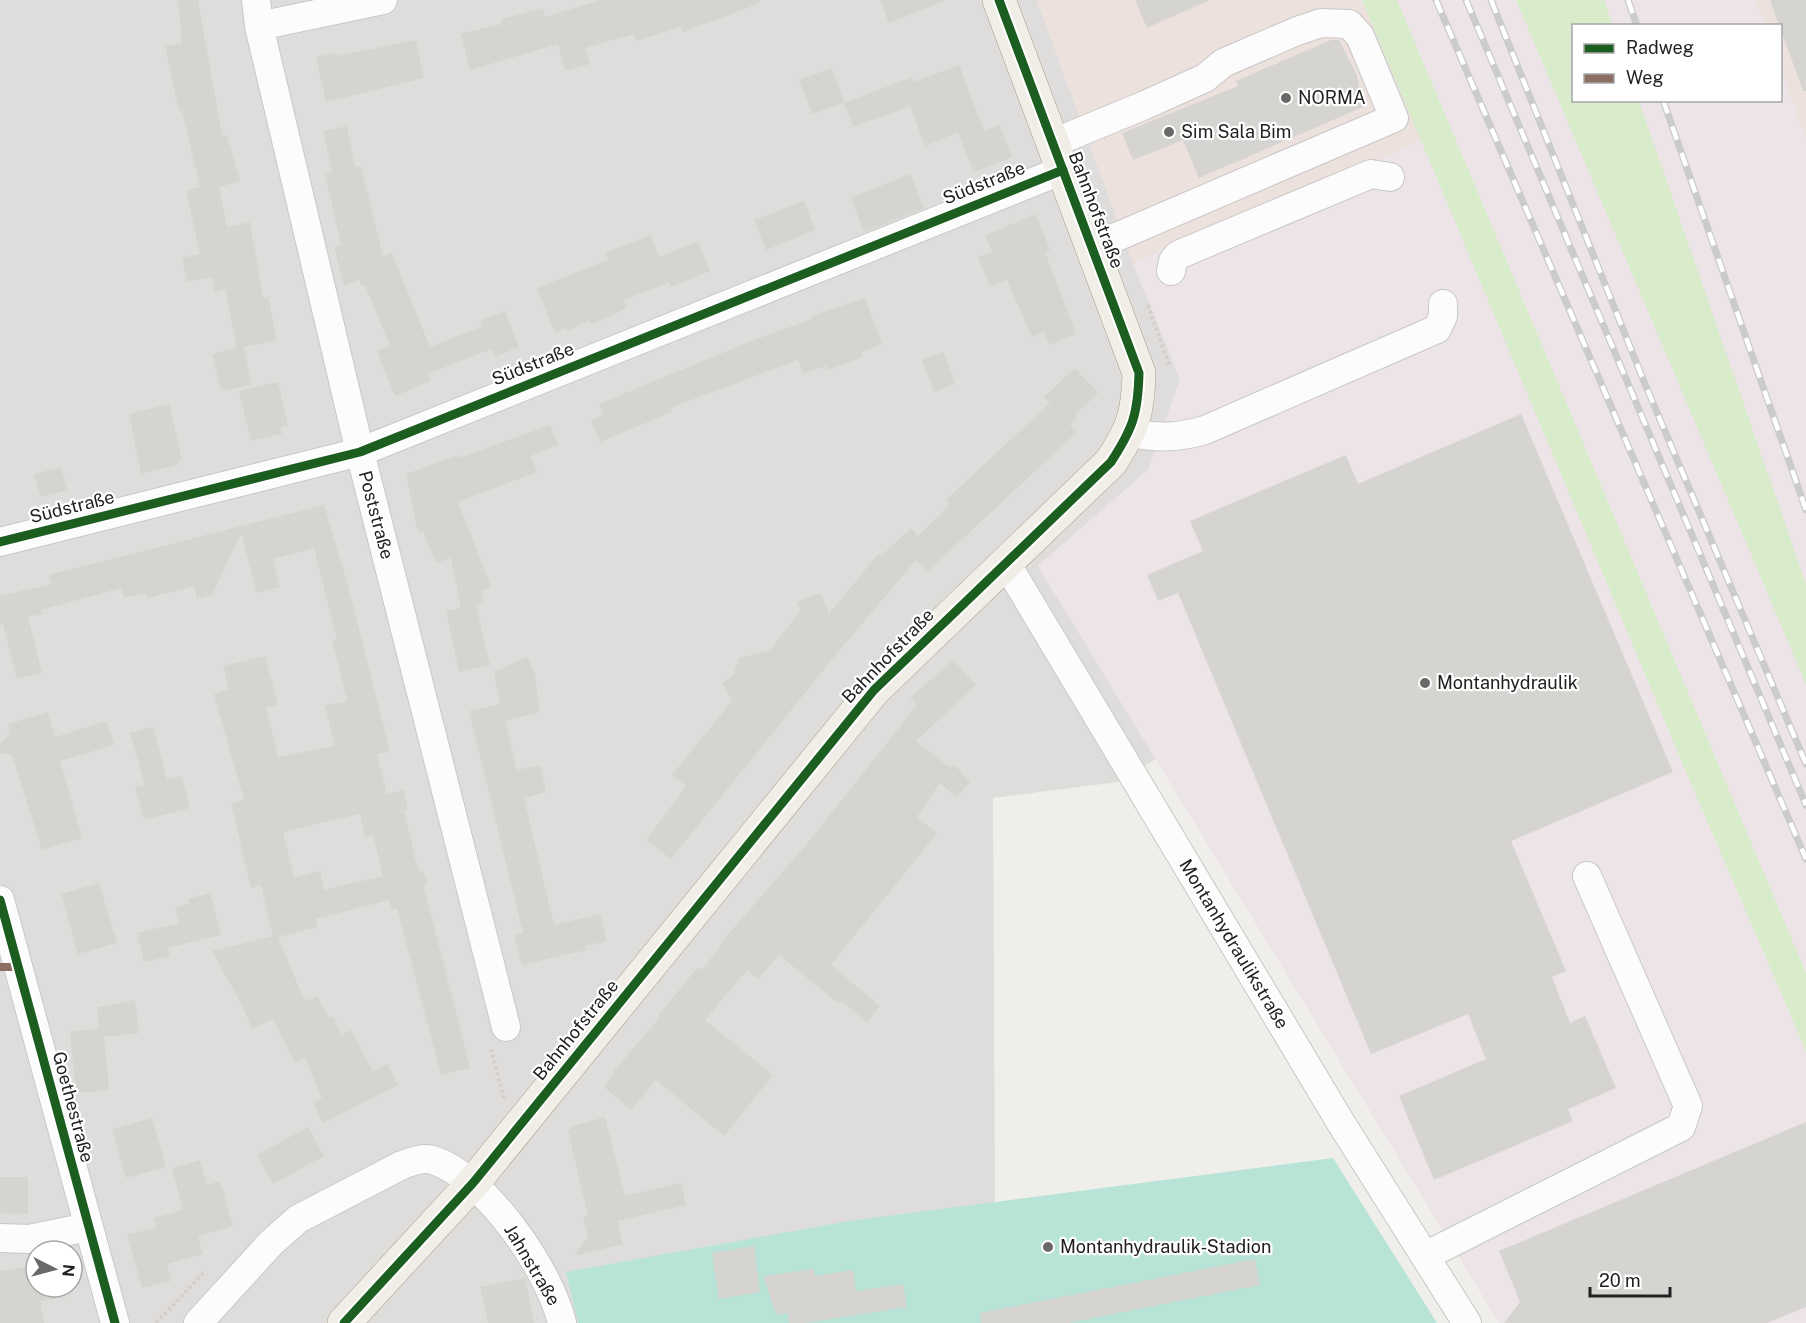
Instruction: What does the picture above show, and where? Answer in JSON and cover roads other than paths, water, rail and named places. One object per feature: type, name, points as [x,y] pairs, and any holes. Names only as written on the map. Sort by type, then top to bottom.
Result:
[{"type":"main road","name":"Bahnhofstraße","points":[[344,1323],[473,1183],[874,690],[1111,462],[1130,433],[1138,404],[1139,374],[999,0]]},
{"type":"street","points":[[257,13],[382,0]]},
{"type":"street","name":"Poststraße","points":[[257,13],[360,452],[506,1027]]},
{"type":"street","name":"Südstraße","points":[[0,542],[360,452],[1058,156],[1205,78],[1232,59],[1314,25],[1330,22],[1349,24],[1360,36],[1394,118],[1093,247]]},
{"type":"street","points":[[1171,271],[1173,261],[1178,255],[1371,174],[1390,177]]},
{"type":"street","points":[[1130,433],[1155,437],[1183,436],[1205,430],[1437,329],[1443,316],[1443,304]]},
{"type":"street","name":"Montanhydraulikstraße","points":[[1006,563],[1335,1113],[1467,1323]]},
{"type":"street","points":[[1425,1256],[1681,1127],[1688,1106],[1587,876]]},
{"type":"street","name":"Goethestraße","points":[[0,900],[9,967],[115,1323]]},
{"type":"street","points":[[198,1323],[224,1292],[298,1219],[346,1193],[402,1165],[419,1160],[433,1160],[473,1183]]},
{"type":"street","name":"Jahnstraße","points":[[473,1183],[518,1233],[558,1304],[562,1323]]},
{"type":"street","points":[[0,1238],[29,1239],[88,1227]]},
{"type":"railway","points":[[1436,0],[1806,859]]},
{"type":"railway","points":[[1466,0],[1806,805]]},
{"type":"railway","points":[[1491,0],[1645,384],[1806,764]]},
{"type":"railway","points":[[1628,0],[1636,24]]},
{"type":"railway","points":[[1664,102],[1806,510]]},
{"type":"place","name":"NORMA","points":[[1286,98]]},
{"type":"place","name":"Sim Sala Bim","points":[[1169,132]]},
{"type":"place","name":"Montanhydraulik","points":[[1425,683]]},
{"type":"place","name":"Montanhydraulik-Stadion","points":[[1048,1247]]}]
